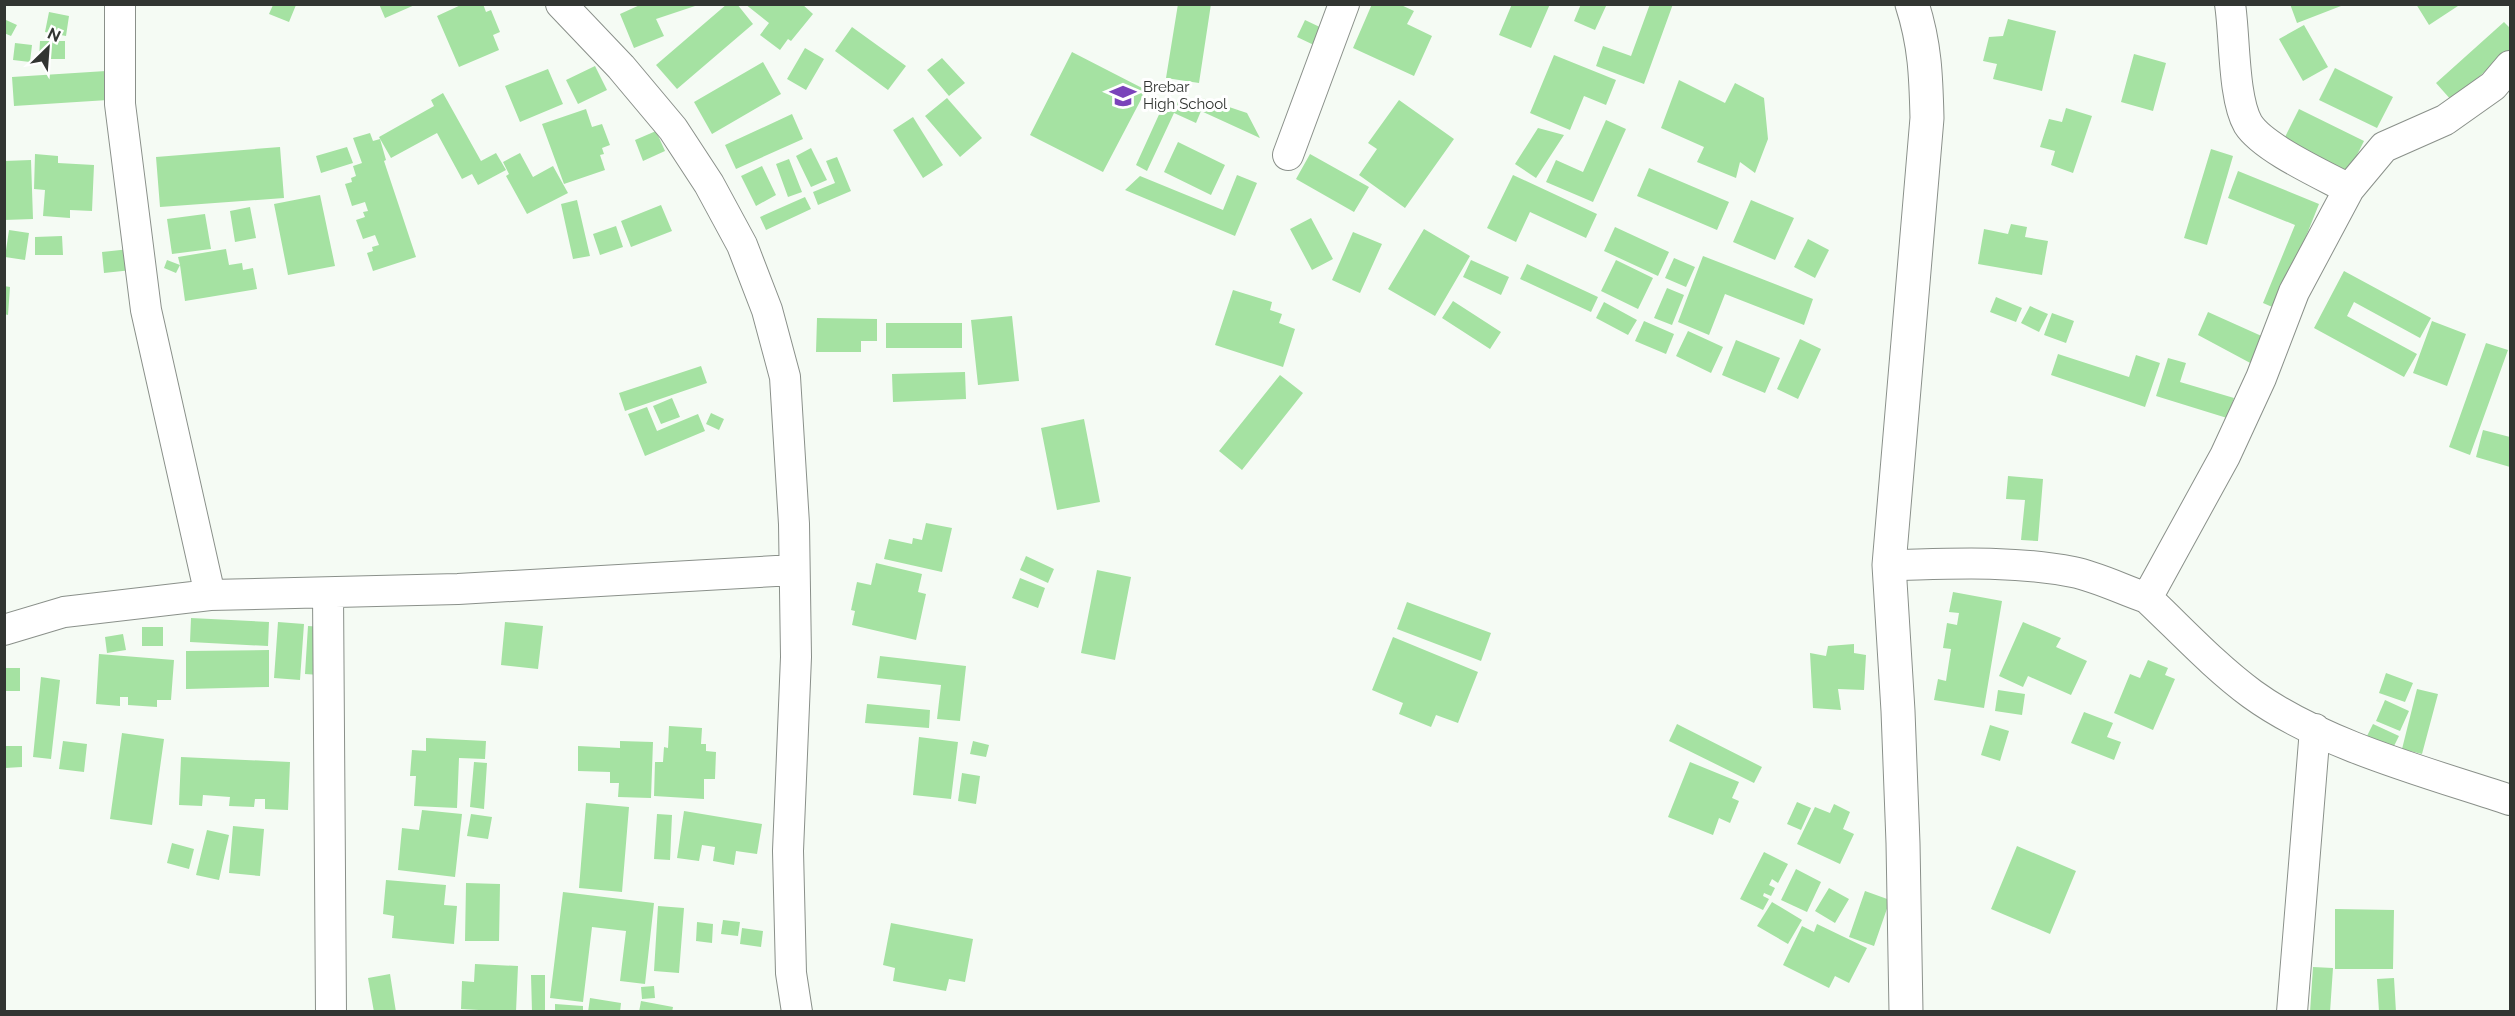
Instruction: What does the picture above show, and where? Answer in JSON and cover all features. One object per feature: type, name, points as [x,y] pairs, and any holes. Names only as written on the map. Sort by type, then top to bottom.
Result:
[{"type":"street","points":[[120,4],[120,104],[146,310],[210,595]]},
{"type":"street","points":[[561,4],[621,67],[673,129],[709,184],[742,244],[767,310],[785,377],[791,443],[796,657],[788,851],[791,973],[797,1011]]},
{"type":"street","points":[[1288,155],[1344,4]]},
{"type":"street","points":[[1906,1011],[1906,921],[1901,788],[1889,565],[1927,118],[1926,70],[1922,34],[1912,4]]},
{"type":"street","points":[[2230,4],[2239,95],[2248,124],[2270,145],[2349,189]]},
{"type":"street","points":[[2147,598],[2225,456],[2261,378],[2294,292],[2349,189],[2384,147],[2445,120],[2493,86],[2511,66]]},
{"type":"street","points":[[1889,565],[1970,563],[2023,565],[2075,572],[2147,598],[2252,694],[2315,729],[2395,762],[2511,800]]},
{"type":"street","points":[[4,630],[64,612],[210,595],[458,589],[794,570]]},
{"type":"street","points":[[328,593],[331,1011]]},
{"type":"street","points":[[2292,1011],[2315,729]]},
{"type":"building","points":[[379,4],[417,4],[385,18]]},
{"type":"building","points":[[463,4],[483,4],[486,12],[491,10],[500,32],[493,35],[499,50],[459,67],[437,16]]},
{"type":"building","points":[[642,4],[698,5],[656,19],[664,36],[634,48],[620,14]]},
{"type":"building","points":[[727,4],[737,4],[753,24],[677,89],[656,65]]},
{"type":"building","points":[[745,4],[802,4],[813,14],[791,41],[788,39],[780,50],[760,35],[769,23]]},
{"type":"building","points":[[1178,4],[1211,4],[1199,83],[1166,78]]},
{"type":"building","points":[[1372,4],[1399,4],[1414,11],[1407,24],[1432,36],[1414,76],[1353,48]]},
{"type":"building","points":[[1512,4],[1550,4],[1531,48],[1499,35]]},
{"type":"building","points":[[1581,4],[1606,6],[1595,30],[1574,21]]},
{"type":"building","points":[[1650,4],[1673,4],[1644,84],[1596,66],[1603,46],[1631,56]]},
{"type":"building","points":[[2290,4],[2340,4],[2341,6],[2297,23]]},
{"type":"building","points":[[2416,4],[2461,4],[2429,25]]},
{"type":"building","points":[[273,5],[296,5],[289,22],[269,14]]},
{"type":"building","points":[[49,12],[69,16],[66,36],[45,32]]},
{"type":"building","points":[[2008,19],[2056,31],[2042,91],[1993,79],[1997,64],[1983,61],[1989,37],[2003,36]]},
{"type":"building","points":[[6,20],[17,25],[11,36],[4,33]]},
{"type":"building","points":[[1305,20],[1324,29],[1316,46],[1297,37]]},
{"type":"building","points":[[2504,22],[2510,28],[2510,49],[2452,101],[2436,83]]},
{"type":"building","points":[[2304,25],[2328,67],[2303,81],[2279,39]]},
{"type":"building","points":[[852,27],[906,66],[888,90],[835,51]]},
{"type":"building","points":[[40,41],[65,41],[65,59],[39,59]]},
{"type":"building","points":[[15,43],[32,45],[30,62],[13,60]]},
{"type":"building","points":[[805,48],[824,59],[806,90],[787,79]]},
{"type":"building","points":[[1072,52],[1146,90],[1103,172],[1030,135]]},
{"type":"building","points":[[2134,54],[2166,63],[2153,111],[2121,102]]},
{"type":"building","points":[[1554,55],[1616,80],[1606,105],[1584,96],[1570,130],[1530,113]]},
{"type":"building","points":[[942,58],[965,83],[949,96],[927,70]]},
{"type":"building","points":[[763,62],[781,94],[712,134],[694,102]]},
{"type":"building","points":[[595,66],[607,90],[578,104],[566,80]]},
{"type":"building","points":[[2335,68],[2393,97],[2377,128],[2319,100]]},
{"type":"building","points":[[548,69],[563,104],[520,122],[505,86]]},
{"type":"building","points":[[106,71],[108,100],[14,106],[12,77]]},
{"type":"building","points":[[1679,80],[1725,103],[1735,83],[1764,98],[1768,139],[1755,173],[1740,162],[1736,178],[1697,162],[1704,147],[1661,128]]},
{"type":"building","points":[[443,93],[481,161],[496,153],[506,170],[478,185],[472,174],[462,179],[437,133],[391,158],[379,137],[434,106],[431,100]]},
{"type":"building","points":[[1167,97],[1188,107],[1199,97],[1247,113],[1260,138],[1201,111],[1196,123],[1174,113],[1147,171],[1136,165]]},
{"type":"building","points":[[947,98],[982,138],[960,157],[925,116]]},
{"type":"building","points":[[1399,100],[1454,139],[1405,208],[1359,175],[1377,149],[1368,143]]},
{"type":"building","points":[[2066,108],[2092,116],[2073,173],[2051,165],[2055,151],[2040,147],[2049,119],[2062,122]]},
{"type":"building","points":[[586,109],[592,127],[602,124],[610,145],[602,148],[604,154],[600,155],[605,170],[564,184],[542,124]]},
{"type":"building","points":[[2299,109],[2364,141],[2348,173],[2283,141]]},
{"type":"building","points":[[792,114],[803,139],[736,169],[725,145]]},
{"type":"building","points":[[913,117],[943,165],[923,178],[893,130]]},
{"type":"building","points":[[1606,120],[1626,129],[1593,202],[1546,182],[1556,160],[1583,172]]},
{"type":"building","points":[[1538,128],[1564,135],[1536,178],[1515,164]]},
{"type":"building","points":[[656,131],[665,151],[643,161],[635,140]]},
{"type":"building","points":[[370,133],[373,141],[380,139],[386,160],[384,161],[416,257],[373,271],[367,253],[373,251],[372,247],[379,245],[375,235],[363,239],[356,220],[365,217],[363,212],[368,211],[365,202],[352,206],[345,184],[352,182],[351,178],[356,176],[353,166],[362,163],[353,138]]},
{"type":"building","points":[[1178,142],[1225,165],[1211,195],[1164,172]]},
{"type":"building","points":[[280,147],[284,198],[160,207],[156,157]]},
{"type":"building","points":[[347,147],[353,163],[321,173],[316,156]]},
{"type":"building","points":[[811,148],[827,180],[811,187],[796,156]]},
{"type":"building","points":[[2211,149],[2233,156],[2207,245],[2184,238]]},
{"type":"building","points":[[520,153],[533,177],[553,166],[568,193],[527,214],[506,176],[509,174],[503,162]]},
{"type":"building","points":[[35,154],[58,156],[58,163],[94,165],[92,211],[70,210],[70,218],[43,216],[45,190],[34,189]]},
{"type":"building","points":[[1310,154],[1369,187],[1354,212],[1296,179]]},
{"type":"building","points":[[837,157],[851,191],[818,205],[813,192],[835,183],[826,161]]},
{"type":"building","points":[[789,159],[802,192],[788,197],[776,164]]},
{"type":"building","points":[[31,160],[33,219],[4,220],[4,161]]},
{"type":"building","points":[[762,166],[776,195],[756,206],[741,176]]},
{"type":"building","points":[[1649,168],[1729,202],[1717,230],[1637,196]]},
{"type":"building","points":[[2238,171],[2319,204],[2277,309],[2263,303],[2295,225],[2228,198]]},
{"type":"building","points":[[1237,175],[1257,183],[1235,236],[1125,190],[1140,176],[1223,210]]},
{"type":"building","points":[[1513,175],[1597,214],[1586,238],[1530,212],[1516,242],[1487,228]]},
{"type":"building","points":[[320,195],[335,266],[288,275],[274,204]]},
{"type":"building","points":[[805,197],[811,209],[766,230],[760,217]]},
{"type":"building","points":[[577,200],[590,256],[573,259],[561,204]]},
{"type":"building","points":[[1751,200],[1794,218],[1775,260],[1733,242]]},
{"type":"building","points":[[661,205],[672,231],[631,247],[621,221]]},
{"type":"building","points":[[250,207],[256,238],[235,242],[230,211]]},
{"type":"building","points":[[205,214],[211,249],[172,254],[167,219]]},
{"type":"building","points":[[1311,218],[1333,259],[1312,270],[1290,229]]},
{"type":"building","points":[[2011,224],[2027,227],[2025,237],[2048,241],[2042,275],[1978,264],[1984,229],[2008,234]]},
{"type":"building","points":[[616,226],[623,247],[600,255],[593,234]]},
{"type":"building","points":[[1615,227],[1669,252],[1658,276],[1604,251]]},
{"type":"building","points":[[1424,229],[1470,256],[1435,316],[1388,289]]},
{"type":"building","points":[[9,230],[29,233],[25,260],[5,257]]},
{"type":"building","points":[[1353,232],[1382,244],[1360,293],[1332,280]]},
{"type":"building","points":[[62,236],[63,255],[35,255],[35,237]]},
{"type":"building","points":[[1808,239],[1829,250],[1815,278],[1794,267]]},
{"type":"building","points":[[130,249],[132,270],[104,273],[102,252]]},
{"type":"building","points":[[226,249],[229,265],[242,263],[243,270],[253,268],[257,289],[185,301],[178,257]]},
{"type":"building","points":[[1703,256],[1813,299],[1804,325],[1725,294],[1709,335],[1678,322]]},
{"type":"building","points":[[1674,258],[1695,267],[1686,287],[1665,278]]},
{"type":"building","points":[[167,260],[180,265],[176,273],[164,268]]},
{"type":"building","points":[[1471,260],[1509,277],[1501,295],[1463,277]]},
{"type":"building","points":[[1616,260],[1653,278],[1638,309],[1601,291]]},
{"type":"building","points":[[1527,264],[1598,297],[1591,312],[1520,279]]},
{"type":"building","points":[[2344,271],[2431,318],[2420,338],[2354,302],[2347,316],[2417,354],[2404,377],[2314,328]]},
{"type":"building","points":[[4,286],[10,287],[8,315],[4,314]]},
{"type":"building","points":[[1667,288],[1684,295],[1672,325],[1654,318]]},
{"type":"building","points":[[1233,290],[1272,302],[1270,310],[1282,314],[1279,323],[1295,329],[1283,367],[1215,345]]},
{"type":"building","points":[[1996,297],[2022,308],[2016,322],[1990,312]]},
{"type":"building","points":[[1453,301],[1501,332],[1490,349],[1442,318]]},
{"type":"building","points":[[1604,302],[1637,320],[1628,335],[1596,318]]},
{"type":"building","points":[[2030,306],[2048,314],[2039,332],[2021,323]]},
{"type":"building","points":[[2208,312],[2266,338],[2254,365],[2198,335]]},
{"type":"building","points":[[2052,313],[2074,321],[2066,343],[2044,335]]},
{"type":"building","points":[[1012,316],[1019,381],[978,385],[971,320]]},
{"type":"building","points":[[817,318],[877,319],[877,341],[861,341],[861,352],[816,352]]},
{"type":"building","points":[[1644,321],[1674,334],[1666,354],[1635,341]]},
{"type":"building","points":[[2432,321],[2466,334],[2447,386],[2413,373]]},
{"type":"building","points":[[886,323],[962,323],[962,348],[886,348]]},
{"type":"building","points":[[1688,331],[1723,347],[1711,373],[1676,356]]},
{"type":"building","points":[[1800,339],[1821,349],[1798,399],[1777,389]]},
{"type":"building","points":[[1736,340],[1780,358],[1765,393],[1722,375]]},
{"type":"building","points":[[2486,343],[2508,350],[2470,455],[2449,447]]},
{"type":"building","points":[[2058,354],[2129,377],[2136,355],[2160,363],[2145,407],[2051,375]]},
{"type":"building","points":[[2168,358],[2186,363],[2180,382],[2234,398],[2227,418],[2156,396]]},
{"type":"building","points":[[701,366],[707,383],[625,411],[619,393]]},
{"type":"building","points":[[965,372],[966,399],[893,402],[892,374]]},
{"type":"building","points":[[1280,375],[1303,393],[1242,470],[1219,451]]},
{"type":"building","points":[[672,398],[680,417],[661,424],[653,406]]},
{"type":"building","points":[[647,407],[657,431],[698,414],[705,431],[645,456],[628,414]]},
{"type":"building","points":[[711,413],[724,419],[719,430],[706,424]]},
{"type":"building","points":[[1084,419],[1100,502],[1057,510],[1041,428]]},
{"type":"building","points":[[2483,430],[2510,437],[2510,467],[2476,457]]},
{"type":"building","points":[[2008,476],[2043,479],[2038,541],[2021,540],[2025,500],[2006,499]]},
{"type":"building","points":[[926,523],[952,528],[942,572],[884,559],[889,539],[912,544],[913,538],[922,540]]},
{"type":"building","points":[[1026,556],[1054,569],[1048,583],[1020,570]]},
{"type":"building","points":[[876,563],[922,574],[918,592],[926,594],[916,640],[852,625],[855,611],[851,610],[857,582],[871,585]]},
{"type":"building","points":[[1097,570],[1131,577],[1115,660],[1081,653]]},
{"type":"building","points":[[1020,578],[1045,588],[1038,608],[1012,598]]},
{"type":"building","points":[[1953,592],[2002,601],[1984,708],[1934,700],[1938,679],[1946,681],[1951,649],[1943,648],[1947,623],[1957,625],[1959,613],[1949,612]]},
{"type":"building","points":[[1407,602],[1491,633],[1481,661],[1397,629]]},
{"type":"building","points":[[191,618],[269,622],[268,646],[190,642]]},
{"type":"building","points":[[278,622],[304,624],[300,680],[274,678]]},
{"type":"building","points":[[505,622],[543,626],[538,669],[501,665]]},
{"type":"building","points":[[2023,622],[2061,638],[2056,647],[2087,661],[2071,695],[2028,676],[2023,687],[1999,676]]},
{"type":"building","points":[[308,626],[323,627],[320,675],[305,674]]},
{"type":"building","points":[[142,627],[163,627],[163,646],[142,646]]},
{"type":"building","points":[[123,634],[126,650],[107,653],[105,637]]},
{"type":"building","points":[[1393,637],[1478,672],[1458,723],[1436,715],[1431,727],[1399,714],[1403,703],[1372,690]]},
{"type":"building","points":[[1854,644],[1854,653],[1866,655],[1864,690],[1838,689],[1841,710],[1813,708],[1810,653],[1826,656],[1828,646]]},
{"type":"building","points":[[269,650],[269,687],[186,689],[186,651]]},
{"type":"building","points":[[99,654],[174,660],[171,700],[157,700],[157,707],[128,705],[128,697],[120,697],[120,706],[96,704]]},
{"type":"building","points":[[880,656],[966,666],[960,721],[937,719],[941,685],[877,678]]},
{"type":"building","points":[[2148,660],[2168,668],[2165,675],[2175,679],[2153,730],[2114,713],[2130,674],[2140,678]]},
{"type":"building","points":[[5,668],[20,668],[20,691],[5,691]]},
{"type":"building","points":[[2386,673],[2413,683],[2405,702],[2379,693]]},
{"type":"building","points":[[41,677],[60,680],[51,759],[33,757]]},
{"type":"building","points":[[2417,689],[2438,694],[2422,754],[2402,749]]},
{"type":"building","points":[[1998,690],[2025,694],[2022,715],[1995,711]]},
{"type":"building","points":[[2385,700],[2409,711],[2400,731],[2376,721]]},
{"type":"building","points":[[867,704],[930,710],[929,728],[865,723]]},
{"type":"building","points":[[2084,712],[2113,723],[2107,737],[2121,742],[2114,760],[2071,743]]},
{"type":"building","points":[[1677,724],[1762,767],[1754,783],[1669,741]]},
{"type":"building","points":[[2373,724],[2399,736],[2390,754],[2364,742]]},
{"type":"building","points":[[1990,725],[2009,731],[2000,761],[1981,755]]},
{"type":"building","points":[[669,726],[702,728],[701,744],[706,744],[706,751],[716,752],[715,779],[704,779],[704,799],[654,796],[655,762],[663,762],[664,747],[668,748]]},
{"type":"building","points":[[122,733],[164,739],[152,825],[110,819]]},
{"type":"building","points":[[919,737],[958,742],[951,799],[913,795]]},
{"type":"building","points":[[426,738],[486,741],[485,759],[459,758],[457,808],[414,806],[416,776],[410,776],[412,750],[426,751]]},
{"type":"building","points":[[63,741],[87,744],[84,772],[59,769]]},
{"type":"building","points":[[620,741],[653,742],[651,798],[618,797],[619,783],[610,783],[610,772],[578,771],[578,746],[620,748]]},
{"type":"building","points":[[973,741],[989,745],[986,757],[970,754]]},
{"type":"building","points":[[5,746],[22,746],[22,767],[5,768]]},
{"type":"building","points":[[181,757],[290,762],[288,810],[265,809],[265,799],[255,799],[254,807],[229,806],[230,797],[203,795],[202,806],[179,805]]},
{"type":"building","points":[[474,762],[487,763],[484,809],[470,807]]},
{"type":"building","points":[[1690,762],[1739,782],[1732,798],[1739,801],[1730,823],[1719,818],[1713,835],[1668,817]]},
{"type":"building","points":[[962,773],[980,776],[976,804],[958,801]]},
{"type":"building","points":[[1797,802],[1811,808],[1801,830],[1787,824]]},
{"type":"building","points":[[586,803],[629,807],[622,892],[579,888]]},
{"type":"building","points":[[1834,804],[1850,812],[1843,829],[1854,834],[1840,864],[1797,844],[1815,807],[1830,813]]},
{"type":"building","points":[[422,810],[462,814],[455,877],[398,870],[402,828],[419,830]]},
{"type":"building","points":[[684,811],[762,824],[757,854],[736,851],[734,865],[713,861],[715,847],[702,845],[699,861],[677,858]]},
{"type":"building","points":[[471,814],[492,817],[488,839],[467,836]]},
{"type":"building","points":[[657,814],[672,815],[670,860],[654,859]]},
{"type":"building","points":[[233,826],[264,829],[260,876],[229,873]]},
{"type":"building","points":[[207,830],[229,835],[219,880],[196,875]]},
{"type":"building","points":[[172,843],[194,849],[189,869],[167,863]]},
{"type":"building","points":[[2017,846],[2076,871],[2050,934],[1991,909]]},
{"type":"building","points":[[1764,852],[1788,864],[1778,883],[1772,879],[1769,885],[1775,888],[1771,896],[1764,893],[1763,896],[1769,899],[1763,910],[1740,899]]},
{"type":"building","points":[[1796,869],[1821,882],[1807,912],[1781,900]]},
{"type":"building","points":[[386,880],[446,885],[444,905],[457,906],[454,944],[392,938],[394,916],[383,914]]},
{"type":"building","points":[[466,883],[500,884],[499,941],[465,941]]},
{"type":"building","points":[[1829,888],[1849,899],[1835,923],[1815,911]]},
{"type":"building","points":[[1865,891],[1890,900],[1874,946],[1849,937]]},
{"type":"building","points":[[563,892],[654,903],[645,984],[620,981],[626,931],[592,927],[583,1002],[550,998]]},
{"type":"building","points":[[1772,902],[1802,920],[1788,944],[1757,926]]},
{"type":"building","points":[[658,906],[684,908],[679,973],[654,971]]},
{"type":"building","points":[[2335,909],[2394,910],[2393,969],[2335,969]]},
{"type":"building","points":[[723,920],[740,922],[738,936],[721,934]]},
{"type":"building","points":[[697,922],[713,924],[712,943],[696,941]]},
{"type":"building","points":[[891,923],[973,939],[965,982],[949,979],[946,991],[893,981],[895,968],[883,965]]},
{"type":"building","points":[[1817,924],[1867,948],[1849,983],[1835,976],[1829,988],[1783,965],[1802,926],[1814,932]]},
{"type":"building","points":[[742,928],[763,931],[761,947],[740,944]]},
{"type":"building","points":[[475,964],[518,966],[516,1012],[461,1009],[462,981],[474,982]]},
{"type":"building","points":[[2313,967],[2333,968],[2330,1012],[2310,1012]]},
{"type":"building","points":[[390,974],[396,1012],[374,1012],[368,978]]},
{"type":"building","points":[[531,975],[545,975],[545,1012],[532,1012]]},
{"type":"building","points":[[2394,978],[2396,1012],[2379,1012],[2377,979]]},
{"type":"building","points":[[654,986],[655,998],[642,999],[641,987]]},
{"type":"building","points":[[590,998],[621,1003],[620,1012],[588,1012]]},
{"type":"building","points":[[641,1001],[673,1007],[672,1012],[639,1012]]},
{"type":"building","points":[[555,1004],[583,1006],[583,1012],[555,1012]]},
{"type":"place","name":"Brebar High School","points":[[1123,96]]}]
